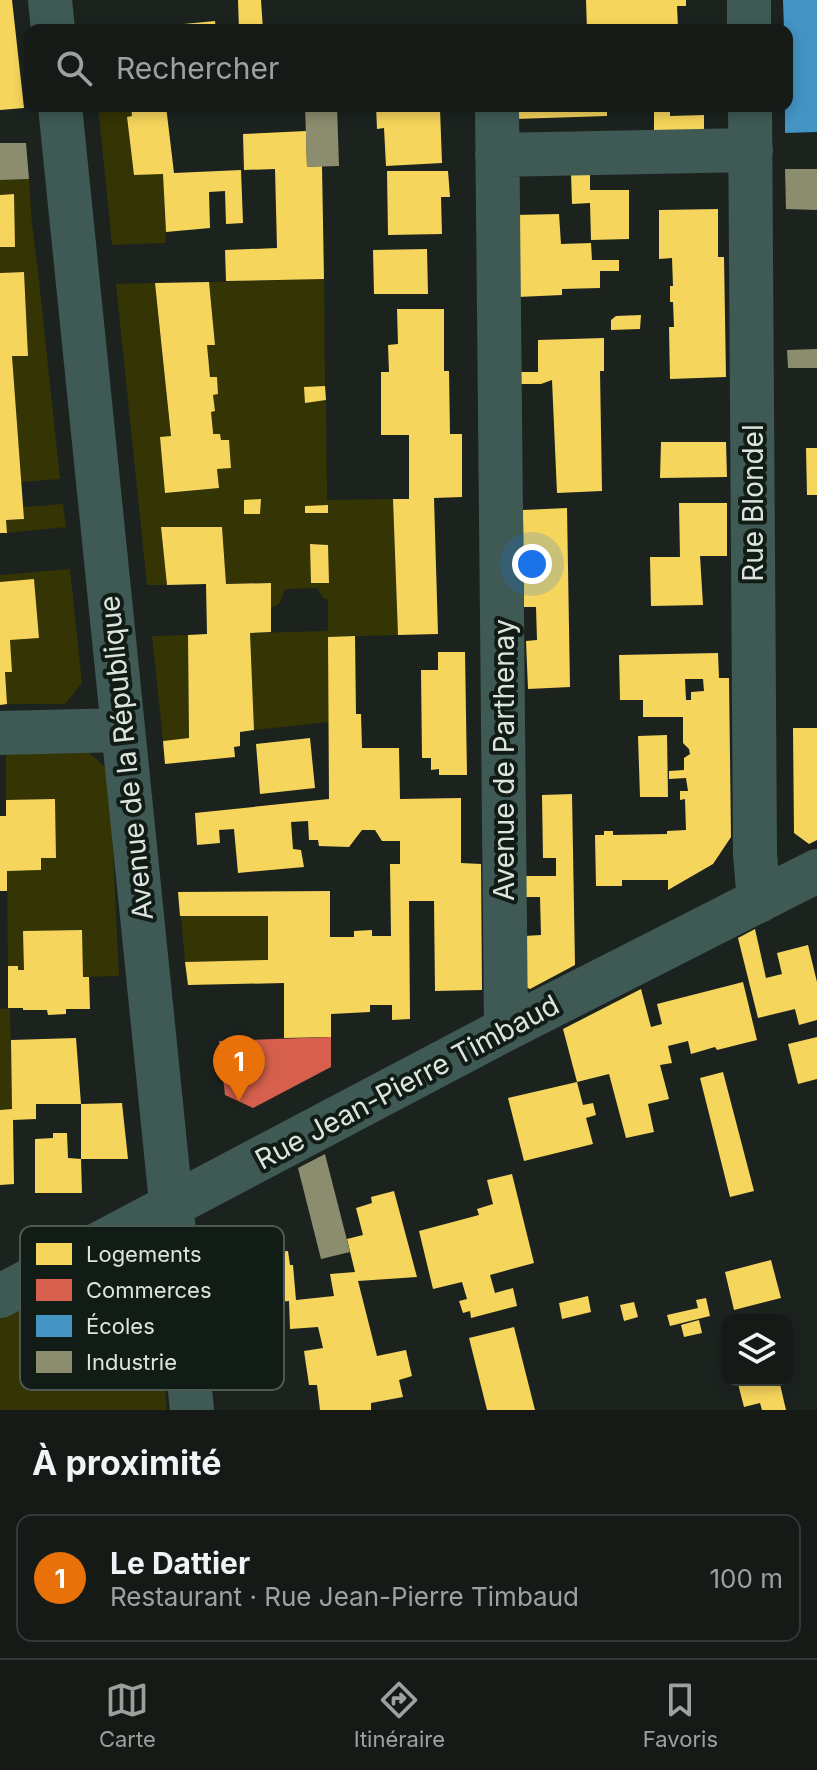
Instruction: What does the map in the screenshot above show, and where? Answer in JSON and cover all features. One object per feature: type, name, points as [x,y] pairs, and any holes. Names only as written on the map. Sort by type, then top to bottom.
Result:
[{"type":"street","points":[[50,0],[52,24]]},
{"type":"street","points":[[749,0],[749,24]]},
{"type":"street","name":"Avenue de la République","points":[[61,112],[174,1226]]},
{"type":"street","name":"Avenue de Parthenay","points":[[497,112],[506,1029]]},
{"type":"street","name":"Rue Blondel","points":[[750,112],[755,854],[759,901]]},
{"type":"street","points":[[497,155],[751,150]]},
{"type":"street","points":[[0,733],[123,730]]},
{"type":"street","name":"Rue Jean-Pierre Timbaud","points":[[134,1226],[506,1029],[817,871]]},
{"type":"street","name":"Rue Jean-Pierre Timbaud","points":[[0,1296],[20,1286]]},
{"type":"street","name":"Avenue de la République","points":[[190,1390],[192,1410]]},
{"type":"shaded area","points":[[99,112],[132,112],[132,116],[127,118],[134,175],[163,174],[166,243],[112,245]]},
{"type":"shaded area","points":[[29,179],[60,479],[21,482],[12,356],[28,355],[24,272],[0,273],[0,247],[14,247],[13,194],[0,195],[0,180]]},
{"type":"shaded area","points":[[324,279],[325,386],[305,387],[306,402],[326,400],[327,500],[393,499],[398,635],[328,637],[329,722],[254,730],[250,633],[328,631],[328,599],[324,599],[317,588],[288,589],[279,603],[271,607],[270,583],[226,584],[222,527],[161,527],[167,585],[147,585],[116,284],[155,283],[171,436],[160,437],[166,493],[219,488],[217,469],[231,467],[229,440],[221,440],[220,434],[213,434],[211,412],[215,411],[207,345],[215,344],[209,282]],"holes":[[[311,544],[328,545],[328,583],[311,582]]]},
{"type":"shaded area","points":[[63,504],[66,527],[7,533],[6,520],[24,519],[23,507]]},
{"type":"shaded area","points":[[70,569],[82,683],[65,704],[7,704],[5,672],[12,671],[10,640],[39,638],[34,580],[0,582],[0,575]]},
{"type":"shaded area","points":[[188,635],[189,738],[163,741],[152,636]]},
{"type":"shaded area","points":[[6,751],[89,753],[109,770],[119,976],[83,977],[81,930],[24,931],[24,970],[18,970],[18,966],[8,966],[7,871],[41,870],[41,858],[56,857],[55,800],[6,800]]},
{"type":"shaded area","points":[[181,916],[268,916],[268,960],[185,962]]},
{"type":"shaded area","points":[[10,1008],[12,1109],[0,1110],[0,1009]]},
{"type":"shaded area","points":[[20,1307],[20,1390],[165,1390],[167,1410],[0,1410],[0,1318]]},
{"type":"building: Logements","points":[[0,0],[12,0],[24,108],[0,110]]},
{"type":"building: Logements","points":[[238,0],[261,0],[263,24],[239,24]]},
{"type":"building: Logements","points":[[586,0],[686,0],[686,6],[677,6],[678,24],[587,24]]},
{"type":"building: Logements","points":[[215,21],[215,24],[184,24]]},
{"type":"building: Logements","points":[[132,112],[167,112],[174,173],[241,170],[243,223],[226,224],[225,191],[209,192],[210,228],[166,232],[163,174],[134,175],[127,117],[132,116]]},
{"type":"building: Logements","points":[[376,112],[440,112],[442,163],[386,166],[384,128],[377,129]]},
{"type":"building: Logements","points":[[513,112],[607,112],[607,116],[514,119]]},
{"type":"building: Logements","points":[[654,112],[670,112],[670,116],[704,115],[704,138],[654,140]]},
{"type":"building: Logements","points":[[306,131],[307,167],[322,166],[324,279],[226,281],[225,250],[277,248],[275,169],[244,170],[243,134]]},
{"type":"building: Logements","points":[[387,171],[448,171],[450,197],[441,197],[442,234],[388,235]]},
{"type":"building: Logements","points":[[571,173],[590,173],[590,190],[629,190],[629,239],[591,240],[590,203],[572,204]]},
{"type":"building: Logements","points":[[14,194],[15,247],[0,247],[0,195]]},
{"type":"building: Logements","points":[[718,209],[718,257],[724,257],[726,377],[670,379],[669,327],[674,327],[673,302],[670,302],[672,258],[659,259],[659,210]]},
{"type":"building: Logements","points":[[559,214],[561,244],[591,243],[592,260],[619,260],[619,271],[600,271],[600,288],[562,289],[562,295],[518,297],[516,215]]},
{"type":"building: Logements","points":[[427,249],[428,294],[374,294],[373,250]]},
{"type":"building: Logements","points":[[24,272],[28,356],[12,356],[24,519],[6,520],[7,533],[0,533],[0,273]]},
{"type":"building: Logements","points":[[209,282],[215,345],[207,345],[210,377],[217,377],[218,394],[213,395],[213,434],[220,434],[221,440],[229,440],[231,468],[217,469],[219,488],[165,493],[160,437],[171,436],[155,283]]},
{"type":"building: Logements","points":[[397,309],[444,309],[444,371],[449,371],[450,434],[462,434],[462,497],[434,498],[438,634],[398,635],[393,499],[409,499],[409,435],[381,435],[381,372],[389,372],[388,345],[398,344]]},
{"type":"building: Logements","points":[[641,315],[640,329],[611,330],[611,320],[616,316]]},
{"type":"building: Logements","points":[[604,338],[604,371],[600,371],[602,491],[557,493],[552,380],[541,384],[516,384],[516,372],[538,372],[538,340]]},
{"type":"building: Logements","points":[[325,386],[326,400],[305,403],[304,387]]},
{"type":"building: Logements","points":[[661,442],[726,442],[727,477],[660,478]]},
{"type":"building: Logements","points":[[806,448],[817,448],[817,495],[807,495]]},
{"type":"building: Logements","points":[[261,499],[260,514],[244,514],[244,500]]},
{"type":"building: Logements","points":[[679,503],[727,503],[727,556],[700,556],[703,605],[651,606],[650,557],[680,557]]},
{"type":"building: Logements","points":[[328,505],[328,513],[305,513],[305,506]]},
{"type":"building: Logements","points":[[567,508],[570,687],[528,689],[526,641],[537,640],[536,607],[524,607],[523,510]]},
{"type":"building: Logements","points":[[161,527],[222,527],[226,584],[271,583],[271,632],[250,633],[254,730],[240,732],[240,746],[234,747],[235,757],[165,764],[163,741],[189,738],[188,635],[207,634],[206,584],[167,585]]},
{"type":"building: Logements","points":[[310,544],[328,545],[329,583],[311,583]]},
{"type":"building: Logements","points":[[34,579],[39,638],[10,640],[12,672],[5,672],[7,704],[0,705],[0,582]]},
{"type":"building: Logements","points":[[355,636],[356,714],[361,714],[362,748],[399,748],[400,799],[461,798],[461,863],[481,864],[482,990],[435,991],[434,901],[409,901],[410,1019],[392,1020],[392,1005],[370,1005],[370,1012],[331,1014],[331,1037],[284,1038],[284,983],[188,985],[185,962],[268,960],[268,916],[180,916],[178,892],[330,891],[330,937],[354,937],[354,931],[372,930],[372,936],[391,936],[390,864],[400,864],[400,841],[382,841],[375,830],[362,830],[349,847],[319,846],[318,840],[309,840],[308,821],[291,822],[293,849],[301,850],[304,867],[238,873],[234,829],[219,830],[220,843],[197,845],[195,813],[329,799],[328,637]]},
{"type":"building: Logements","points":[[438,652],[465,652],[467,775],[439,775],[439,769],[431,770],[431,758],[422,758],[421,670],[438,670]]},
{"type":"building: Logements","points":[[718,653],[719,678],[729,678],[731,837],[713,864],[668,890],[668,880],[622,880],[622,886],[596,886],[595,835],[604,835],[604,831],[613,831],[613,835],[667,834],[667,831],[686,830],[685,799],[680,800],[680,791],[688,791],[686,778],[669,779],[669,771],[684,770],[684,758],[690,754],[683,743],[683,717],[643,717],[643,700],[620,700],[619,655]],"holes":[[[685,679],[703,679],[704,691],[691,692],[691,700],[686,700]]]},
{"type":"building: Logements","points":[[793,728],[817,728],[817,840],[809,844],[794,833]]},
{"type":"building: Logements","points":[[667,735],[668,797],[640,797],[638,736]]},
{"type":"building: Logements","points":[[310,738],[315,788],[260,794],[256,744]]},
{"type":"building: Logements","points":[[572,794],[575,965],[530,989],[524,986],[524,936],[541,935],[540,897],[517,897],[516,876],[556,876],[556,858],[543,858],[542,795]]},
{"type":"building: Logements","points":[[55,799],[56,858],[41,858],[41,870],[7,871],[7,891],[0,891],[0,816],[6,816],[6,800]]},
{"type":"building: Logements","points":[[755,929],[766,978],[782,974],[777,953],[808,945],[817,982],[817,1020],[799,1025],[795,1009],[758,1018],[738,938]]},
{"type":"building: Logements","points":[[82,930],[83,977],[89,977],[90,1009],[66,1009],[66,1014],[48,1015],[47,1010],[8,1008],[8,966],[18,966],[18,970],[24,970],[23,931]]},
{"type":"building: Logements","points":[[743,982],[757,1040],[691,1054],[688,1041],[668,1046],[672,1063],[660,1065],[669,1099],[648,1104],[654,1132],[626,1138],[609,1074],[577,1082],[563,1029],[641,989],[651,1027],[662,1024],[657,1004]]},
{"type":"building: Logements","points":[[817,1037],[817,1079],[798,1084],[788,1044]]},
{"type":"building: Logements","points":[[76,1038],[81,1104],[36,1104],[36,1119],[13,1120],[14,1184],[0,1185],[0,1110],[12,1109],[11,1040]]},
{"type":"building: Logements","points":[[723,1072],[754,1191],[730,1197],[700,1078]]},
{"type":"building: Logements","points":[[577,1082],[583,1105],[593,1103],[596,1115],[586,1118],[593,1144],[524,1161],[508,1098]]},
{"type":"building: Logements","points":[[122,1103],[128,1159],[81,1159],[81,1104]]},
{"type":"building: Logements","points":[[53,1133],[67,1133],[68,1158],[81,1159],[82,1193],[35,1193],[35,1139],[53,1138]]},
{"type":"building: Logements","points":[[512,1174],[534,1263],[490,1275],[495,1293],[513,1288],[517,1306],[471,1318],[470,1311],[463,1313],[459,1301],[467,1299],[462,1282],[433,1289],[419,1231],[479,1215],[477,1209],[493,1204],[487,1180]]},
{"type":"building: Logements","points":[[394,1191],[417,1277],[358,1281],[377,1356],[406,1350],[412,1376],[399,1380],[403,1397],[371,1403],[371,1410],[320,1410],[317,1385],[309,1385],[304,1351],[323,1348],[318,1327],[290,1329],[289,1301],[284,1302],[284,1251],[288,1251],[290,1265],[293,1265],[296,1300],[334,1296],[330,1274],[355,1272],[347,1239],[363,1235],[356,1208],[372,1203],[371,1197]]},
{"type":"building: Logements","points":[[771,1260],[781,1298],[734,1310],[725,1272]]},
{"type":"building: Logements","points":[[588,1296],[591,1312],[562,1319],[559,1303]]},
{"type":"building: Logements","points":[[706,1298],[710,1316],[670,1326],[667,1315],[698,1308],[696,1300]]},
{"type":"building: Logements","points":[[634,1302],[638,1317],[624,1321],[620,1305]]},
{"type":"building: Logements","points":[[699,1320],[702,1333],[684,1337],[681,1325]]},
{"type":"building: Logements","points":[[514,1327],[535,1410],[487,1410],[469,1338]]},
{"type":"building: Logements","points":[[739,1386],[780,1386],[786,1410],[762,1410],[760,1403],[744,1407]]},
{"type":"building: Commerces","points":[[331,1037],[331,1067],[253,1108],[225,1095],[219,1041]]},
{"type":"building: Écoles","points":[[783,0],[817,0],[817,132],[785,133],[785,112],[793,112],[793,24],[784,24]]},
{"type":"building: Industrie","points":[[305,112],[337,112],[339,166],[307,167]]},
{"type":"building: Industrie","points":[[0,143],[26,143],[29,179],[0,180]]},
{"type":"building: Industrie","points":[[785,169],[817,169],[817,210],[786,209]]},
{"type":"building: Industrie","points":[[817,349],[817,368],[788,368],[787,350]]},
{"type":"building: Industrie","points":[[325,1154],[350,1252],[321,1259],[298,1168]]},
{"type":"place","name":"Le Dattier","points":[[239,1101]]}]
